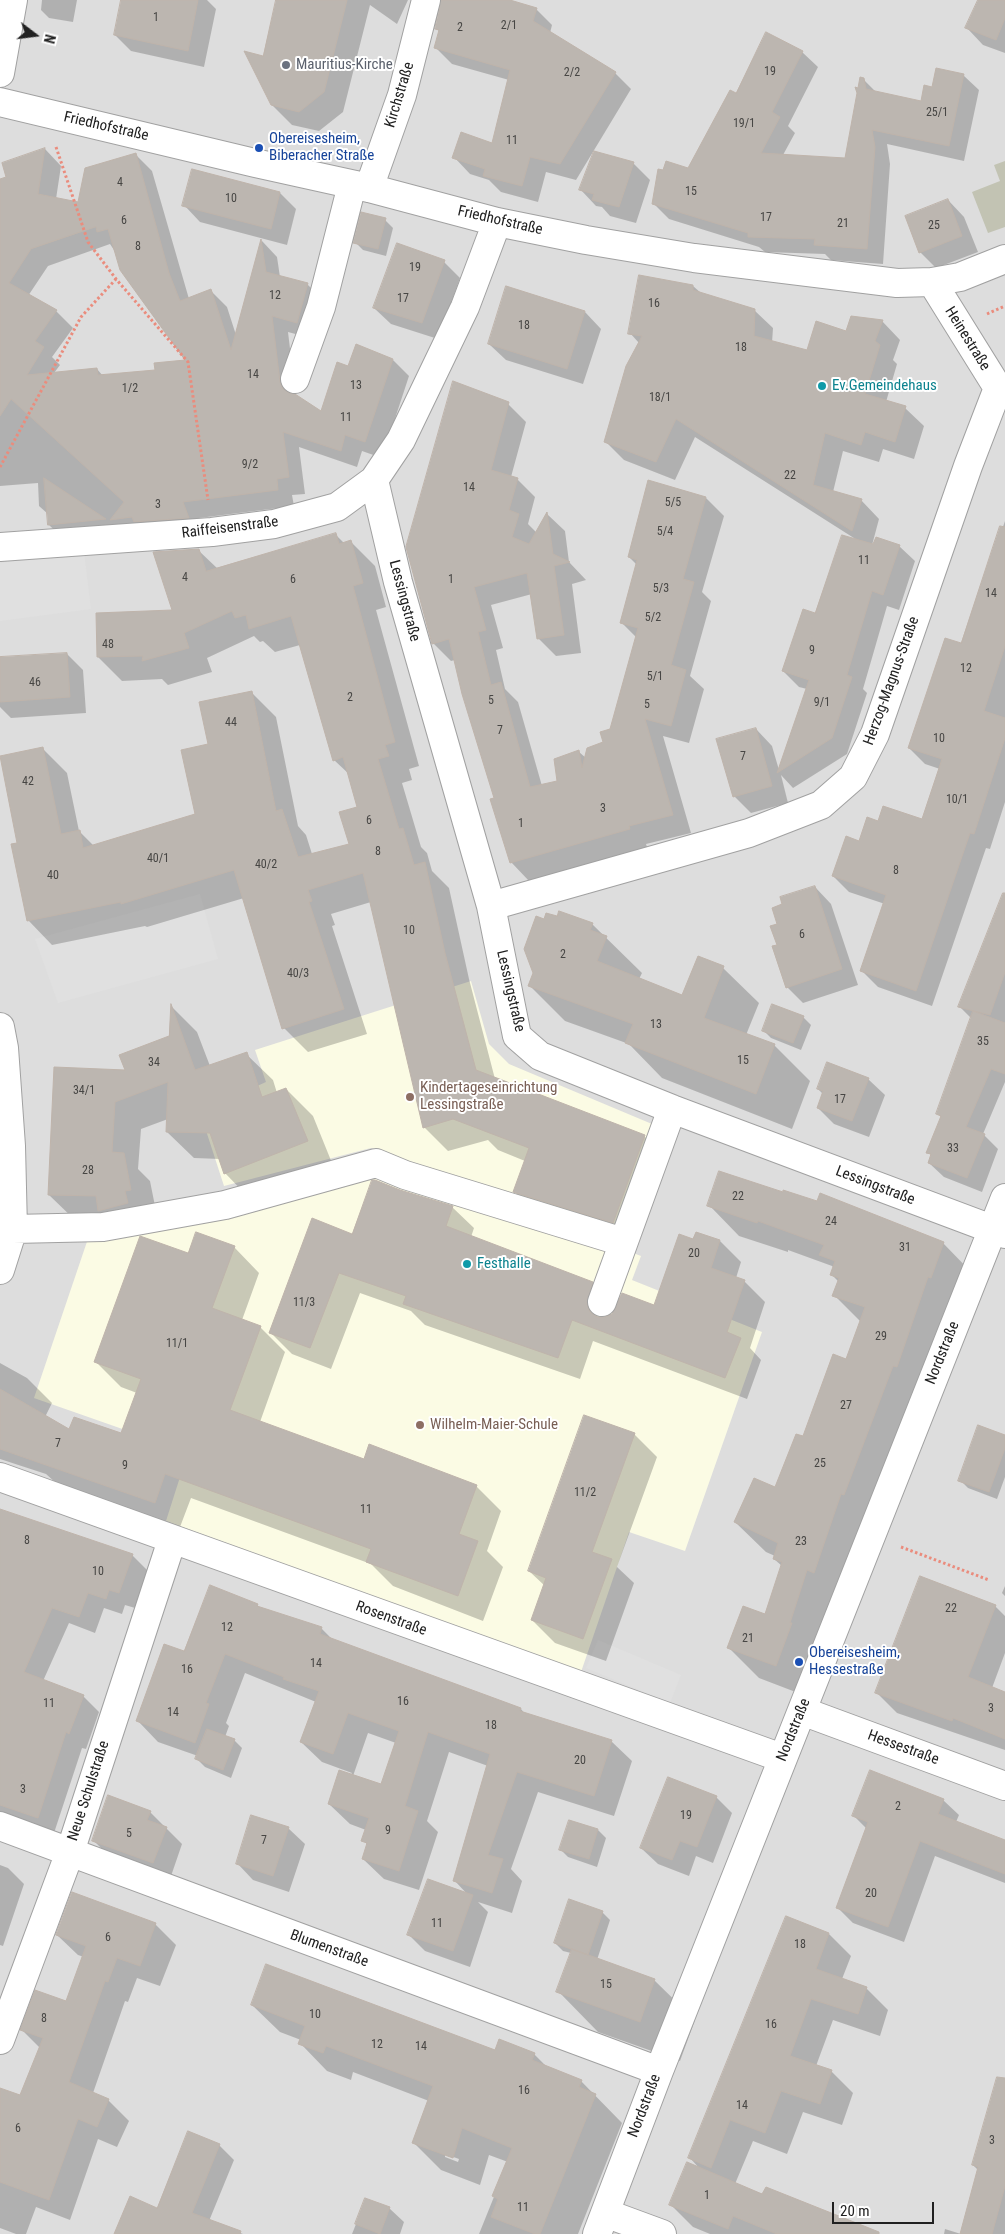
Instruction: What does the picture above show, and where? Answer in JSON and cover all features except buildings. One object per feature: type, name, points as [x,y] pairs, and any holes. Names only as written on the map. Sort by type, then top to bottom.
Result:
[{"type":"street","points":[[0,73],[13,0]]},
{"type":"street","name":"Kirchstraße","points":[[295,379],[322,307],[361,186],[402,95],[426,0]]},
{"type":"street","name":"Friedhofstraße","points":[[0,102],[361,186],[497,222],[586,240],[694,258],[897,283],[932,282],[960,276],[1005,258]]},
{"type":"street","name":"Raiffeisenstraße","points":[[0,547],[212,532],[274,524],[338,507],[374,480],[401,440],[465,307],[497,222]]},
{"type":"street","name":"Heinestraße","points":[[932,282],[1001,391]]},
{"type":"street","name":"Herzog-Magnus-Straße","points":[[491,906],[749,833],[821,805],[853,777],[876,734],[968,466],[1001,391]]},
{"type":"street","name":"Lessingstraße","points":[[374,480],[398,582],[491,906],[518,1036],[540,1056],[672,1109],[998,1232]]},
{"type":"street","points":[[0,1027],[4,1048],[5,1146],[12,1229],[0,1270]]},
{"type":"street","points":[[602,1302],[622,1242],[672,1109]]},
{"type":"street","points":[[12,1229],[103,1226],[215,1206],[376,1163],[406,1175],[622,1242]]},
{"type":"street","name":"Nordstraße","points":[[601,2223],[658,2071],[871,1535],[998,1232],[1005,1198]]},
{"type":"street","name":"Rosenstraße","points":[[0,1477],[782,1758]]},
{"type":"street","name":"Neue Schulstraße","points":[[0,2040],[70,1852],[172,1540]]},
{"type":"street","name":"Hessestraße","points":[[802,1711],[1005,1786]]},
{"type":"street","name":"Blumenstraße","points":[[0,1826],[658,2071]]},
{"type":"street","points":[[601,2223],[662,2234]]},
{"type":"path","points":[[45,113],[88,242],[116,279],[188,362],[212,532]]},
{"type":"path","points":[[0,467],[81,317],[116,279]]},
{"type":"path","points":[[871,1535],[990,1580]]},
{"type":"shaded area","points":[[0,0],[1005,0],[1005,2234],[0,2234]]},
{"type":"shaded area","points":[[1005,161],[1005,227],[988,233],[972,192],[1000,181],[994,165]]},
{"type":"shaded area","points":[[84,552],[91,609],[0,621],[0,563]]},
{"type":"shaded area","points":[[200,894],[218,959],[58,1003],[35,939]]},
{"type":"shaded area","name":"Kindertageseinrichtung Lessingstraße","points":[[471,981],[489,1044],[509,1064],[652,1124],[609,1241],[371,1148],[224,1186],[200,1112],[266,1082],[255,1050]]},
{"type":"shaded area","name":"Wilhelm-Maier-Schule","points":[[371,1153],[641,1256],[632,1280],[762,1332],[685,1551],[629,1532],[581,1672],[166,1521],[188,1452],[34,1398],[94,1221],[287,1178]]},
{"type":"shaded area","points":[[598,1640],[681,1675],[670,1703],[586,1668]]},
{"type":"place","name":"Mauritius-Kirche","points":[[286,65]]},
{"type":"place","name":"Obereisesheim, Biberacher Straße","points":[[259,148]]},
{"type":"place","name":"Ev.Gemeindehaus","points":[[822,386]]},
{"type":"place","name":"Kindertageseinrichtung Lessingstraße","points":[[410,1097]]},
{"type":"place","name":"Festhalle","points":[[467,1264]]},
{"type":"place","name":"Wilhelm-Maier-Schule","points":[[420,1425]]},
{"type":"place","name":"Obereisesheim, Hessestraße","points":[[799,1662]]}]
